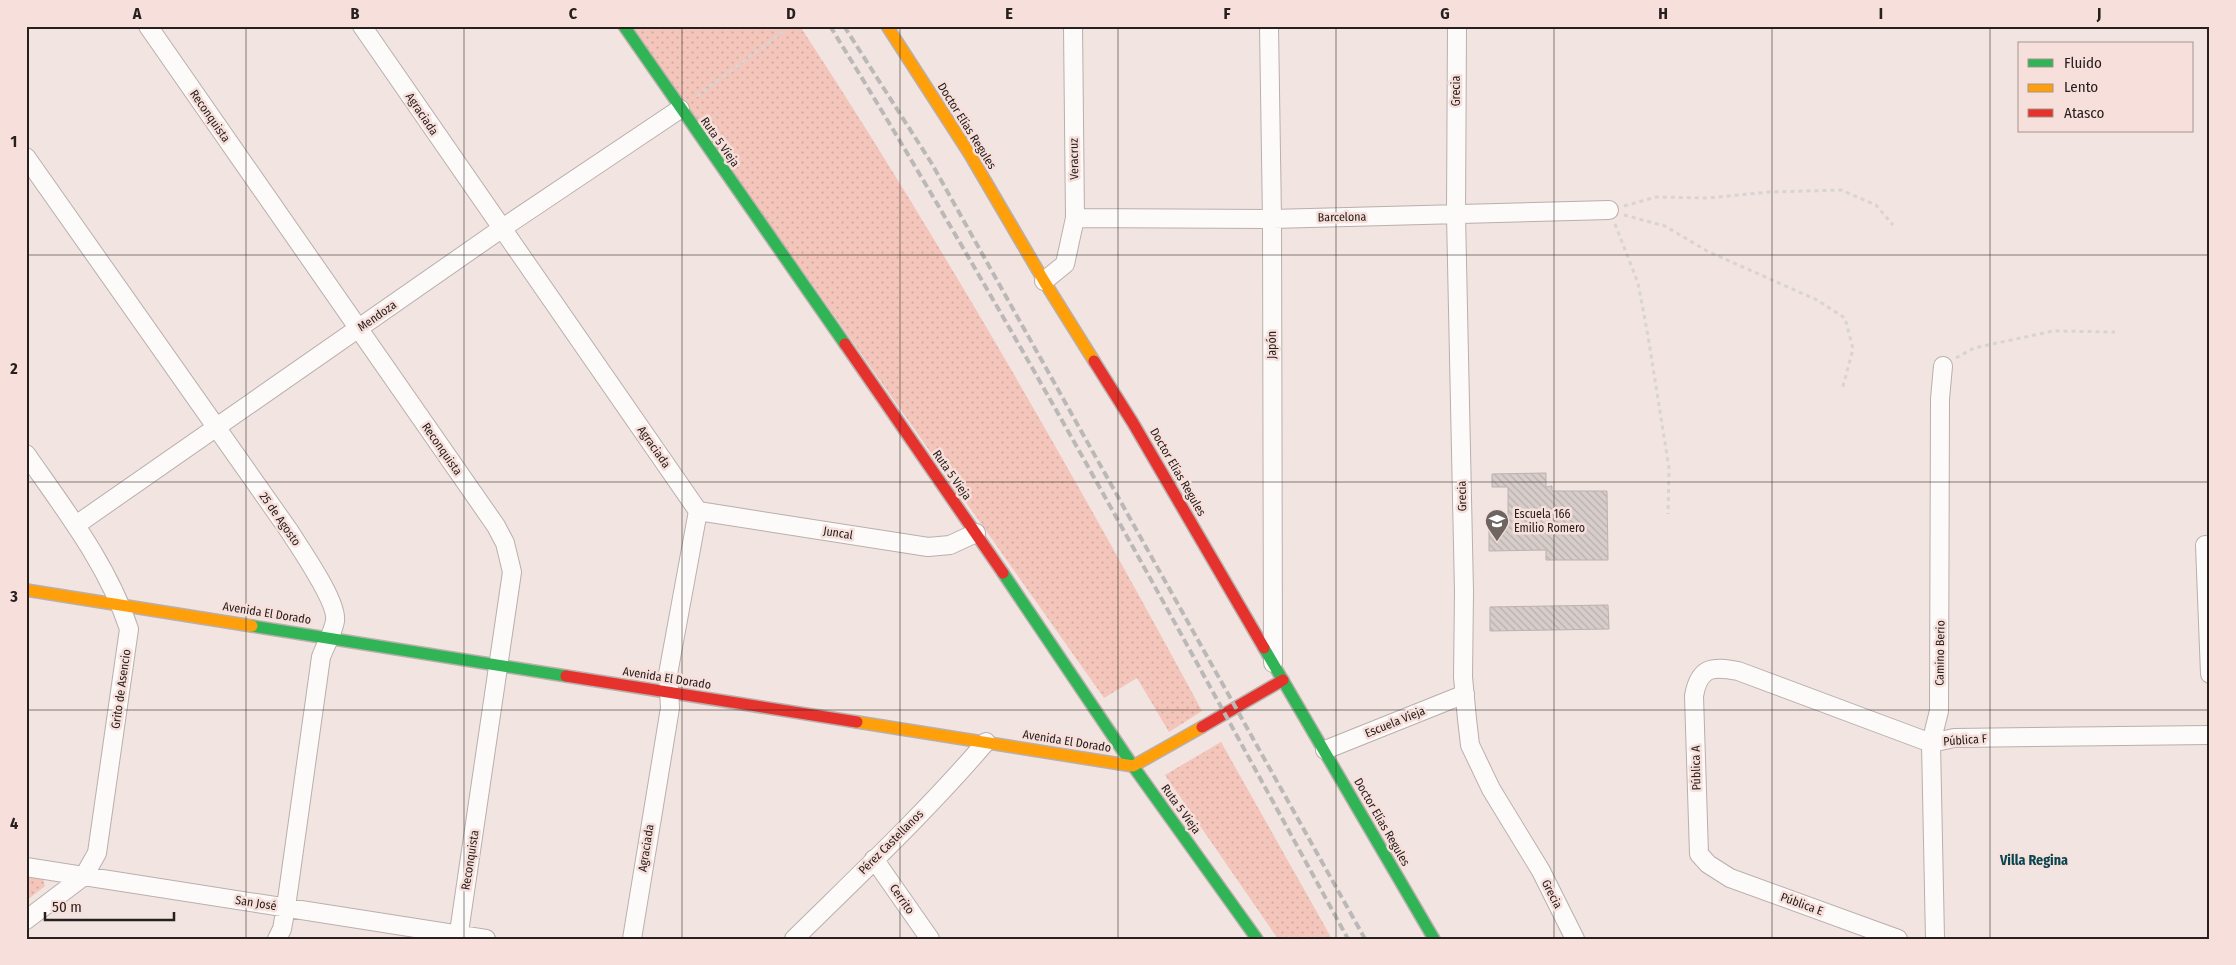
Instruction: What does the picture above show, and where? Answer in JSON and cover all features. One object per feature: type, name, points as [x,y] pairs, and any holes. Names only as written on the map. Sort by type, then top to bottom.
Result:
[{"type":"street","name":"Reconquista","points":[[148,26],[496,526],[505,543],[512,572],[458,936]]},
{"type":"street","name":"Agraciada","points":[[362,26],[698,511],[668,674],[670,708],[632,939]]},
{"type":"street","name":"Ruta 5 Vieja","points":[[624,26],[976,533],[1133,766],[1257,939]]},
{"type":"street","name":"Doctor Elías Regules","points":[[887,26],[969,153],[1044,282],[1133,423],[1434,939]]},
{"type":"street","name":"Veracruz","points":[[1044,282],[1065,264],[1075,218],[1073,26]]},
{"type":"street","name":"Japón","points":[[1269,26],[1272,218],[1273,664]]},
{"type":"street","name":"Grecia","points":[[1456,26],[1456,215],[1465,694],[1470,745],[1491,789],[1541,871],[1575,939]]},
{"type":"street","name":"Mendoza","points":[[76,525],[501,229],[680,109]]},
{"type":"street","name":"25 de Agosto","points":[[26,157],[290,532],[325,590],[335,620],[321,657],[286,907],[282,930],[277,939]]},
{"type":"street","name":"Barcelona","points":[[1075,218],[1272,218],[1609,210]]},
{"type":"street","name":"Camino Berio","points":[[1935,939],[1931,743],[1939,711],[1940,399],[1943,366]]},
{"type":"street","name":"Grito de Asencio","points":[[26,454],[76,525],[121,604],[129,629],[97,854],[84,876],[26,920]]},
{"type":"street","name":"Juncal","points":[[698,511],[928,547],[950,545],[976,533]]},
{"type":"street","points":[[2205,545],[2210,674]]},
{"type":"street","name":"Avenida El Dorado","points":[[26,590],[1133,766]]},
{"type":"street","name":"Pública F","points":[[1704,672],[1719,667],[1738,671],[1931,743],[1954,738],[2210,735]]},
{"type":"street","name":"Pública A","points":[[1704,672],[1696,683],[1694,696],[1699,854],[1708,864]]},
{"type":"street","points":[[1133,766],[1283,680]]},
{"type":"street","name":"Escuela Vieja","points":[[1325,750],[1465,694]]},
{"type":"street","name":"Pérez Castellanos","points":[[794,939],[874,860],[986,742]]},
{"type":"street","name":"Cerrito","points":[[874,860],[930,939]]},
{"type":"street","name":"Pública E","points":[[1708,864],[1730,878],[1898,939]]},
{"type":"street","name":"San José","points":[[26,867],[486,939]]},
{"type":"path","points":[[680,109],[791,26]]},
{"type":"path","points":[[1609,210],[1656,197],[1708,198],[1769,192],[1841,190],[1876,205],[1893,226]]},
{"type":"path","points":[[1609,210],[1665,226],[1707,252],[1817,300],[1845,318],[1853,349],[1842,390]]},
{"type":"path","points":[[1609,210],[1638,283],[1669,468],[1668,514]]},
{"type":"path","points":[[1943,366],[1974,348],[2053,331],[2115,332]]},
{"type":"shaded area","points":[[630,26],[800,26],[906,194],[1008,364],[1058,450],[1202,711],[1169,732],[1137,678],[1104,698]]},
{"type":"shaded area","points":[[1221,742],[1332,939],[1278,939],[1165,775]]},
{"type":"shaded area","points":[[26,877],[43,879],[45,886],[26,901]]},
{"type":"building","points":[[1546,473],[1546,487],[1552,486],[1552,491],[1607,491],[1608,560],[1546,560],[1546,550],[1489,551],[1489,520],[1508,520],[1508,487],[1492,487],[1492,474]]},
{"type":"building","points":[[1608,605],[1609,629],[1490,631],[1490,607]]},
{"type":"railway","points":[[830,26],[965,251],[1095,479],[1348,939]]},
{"type":"railway","points":[[844,26],[932,164],[1365,939]]},
{"type":"traffic: fast","points":[[624,26],[845,344]]},
{"type":"traffic: fast","points":[[1003,573],[1133,766],[1257,939]]},
{"type":"traffic: fast","points":[[252,626],[566,676]]},
{"type":"traffic: fast","points":[[1264,648],[1434,939]]},
{"type":"traffic: slow","points":[[887,26],[969,153],[1044,281],[1094,361]]},
{"type":"traffic: slow","points":[[26,590],[252,626]]},
{"type":"traffic: slow","points":[[857,722],[1133,766],[1202,727]]},
{"type":"traffic: jam","points":[[845,344],[1003,573]]},
{"type":"traffic: jam","points":[[1094,361],[1133,423],[1264,648]]},
{"type":"traffic: jam","points":[[566,676],[857,722]]},
{"type":"traffic: jam","points":[[1202,727],[1283,680]]},
{"type":"place","name":"Escuela 166 Emilio Romero","points":[[1497,542]]},
{"type":"district","name":"Villa Regina","points":[[2034,860]]}]
